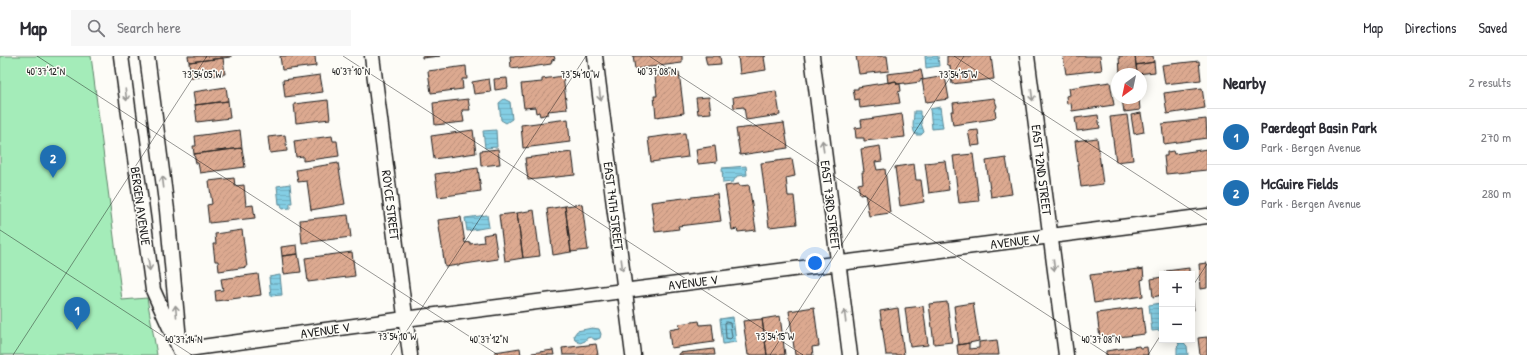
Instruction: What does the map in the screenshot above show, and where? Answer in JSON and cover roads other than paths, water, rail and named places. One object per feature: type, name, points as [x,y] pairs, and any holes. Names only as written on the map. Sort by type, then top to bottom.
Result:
[{"type":"street","name":"BERGEN AVENUE","points":[[121,56],[153,290],[180,352]]},
{"type":"street","name":"BERGEN AVENUE","points":[[147,56],[167,210],[180,352]]},
{"type":"street","name":"ROYCE STREET","points":[[372,56],[410,355]]},
{"type":"street","name":"EAST 74TH STREET","points":[[595,56],[633,355]]},
{"type":"street","name":"EAST 73RD STREET","points":[[812,56],[850,355]]},
{"type":"street","name":"EAST 72ND STREET","points":[[1027,56],[1066,355]]},
{"type":"street","name":"AVENUE V","points":[[180,352],[405,319],[1207,216]]},
{"type":"water","points":[[925,56],[938,56],[939,66],[926,68]]},
{"type":"water","points":[[504,99],[510,102],[512,119],[506,123],[501,120],[499,103]]},
{"type":"water","points":[[940,107],[943,128],[932,129],[930,109]]},
{"type":"water","points":[[914,111],[920,111],[920,115],[922,117],[921,123],[924,132],[921,135],[916,135],[914,133]]},
{"type":"water","points":[[496,130],[497,147],[485,148],[483,131]]},
{"type":"water","points":[[746,166],[747,175],[737,176],[733,182],[723,183],[722,168]]},
{"type":"water","points":[[290,184],[292,203],[290,203],[290,208],[282,209],[281,204],[279,204],[277,186]]},
{"type":"water","points":[[487,215],[489,227],[467,231],[465,218]]},
{"type":"water","points":[[280,275],[282,295],[271,296],[269,277]]},
{"type":"water","points":[[1159,303],[1159,330],[1152,331],[1149,305]]},
{"type":"water","points":[[733,317],[736,342],[723,344],[720,319]]},
{"type":"water","points":[[592,328],[599,329],[601,334],[600,338],[595,340],[591,337],[587,338],[585,341],[580,343],[575,340],[574,335],[577,331]]},
{"type":"water","points":[[1178,343],[1184,343],[1187,346],[1188,355],[1177,355],[1177,347],[1179,345]]},
{"type":"place","name":"McGuire Fields","points":[[53,178]]},
{"type":"place","name":"Paerdegat Basin Park","points":[[77,330]]}]
